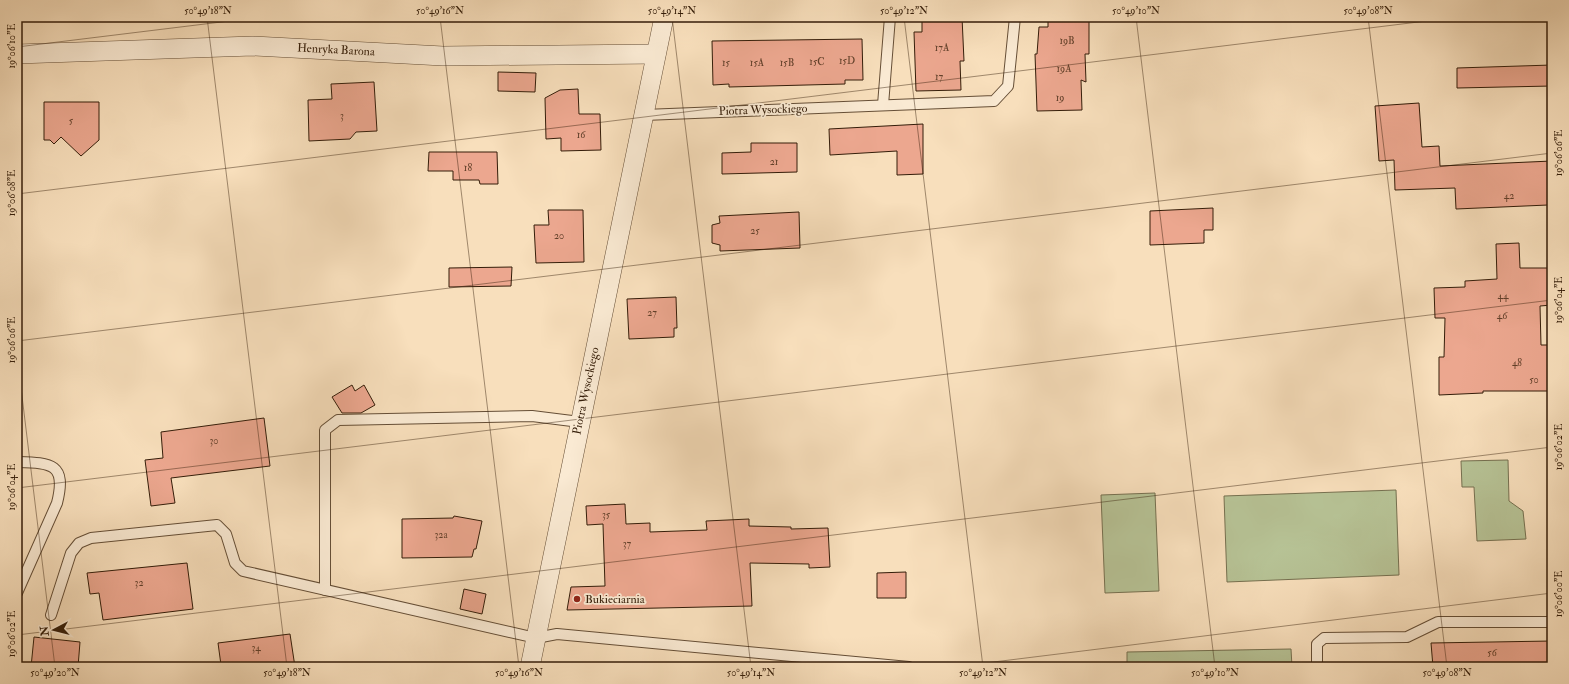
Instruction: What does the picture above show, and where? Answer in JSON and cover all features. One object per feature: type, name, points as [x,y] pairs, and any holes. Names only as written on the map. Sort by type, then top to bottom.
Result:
[{"type":"street","name":"Piotra Wysockiego","points":[[530,667],[664,17]]},
{"type":"street","name":"Henryka Barona","points":[[17,54],[253,46],[443,56],[656,54]]},
{"type":"lane","points":[[883,105],[890,17]]},
{"type":"lane","name":"Piotra Wysockiego","points":[[644,115],[994,101],[1008,86],[1015,17]]},
{"type":"lane","points":[[325,590],[325,430],[338,420],[532,416],[580,422]]},
{"type":"lane","points":[[17,462],[50,464],[56,468],[61,489],[57,504],[17,593]]},
{"type":"lane","points":[[52,615],[71,553],[80,543],[91,538],[217,525],[226,534],[235,563],[243,571],[536,638],[557,634],[909,667]]},
{"type":"lane","points":[[1317,667],[1317,644],[1324,638],[1407,637],[1438,622],[1552,622]]},
{"type":"green space","points":[[1508,460],[1509,501],[1523,511],[1526,539],[1477,541],[1474,487],[1462,487],[1461,461]]},
{"type":"green space","points":[[1396,490],[1399,575],[1227,582],[1224,496]]},
{"type":"green space","points":[[1155,493],[1159,591],[1105,593],[1101,495]]},
{"type":"green space","points":[[1291,649],[1292,667],[1127,667],[1127,652]]},
{"type":"building","points":[[924,17],[962,17],[964,61],[960,61],[961,90],[916,91],[914,32],[922,32],[922,21],[924,21]]},
{"type":"building","points":[[1048,17],[1089,17],[1089,54],[1085,54],[1086,82],[1081,80],[1082,110],[1037,111],[1035,54],[1037,54],[1039,27],[1048,27]]},
{"type":"building","points":[[862,39],[863,80],[845,80],[845,84],[729,87],[729,84],[713,85],[712,41]]},
{"type":"building","points":[[1552,65],[1552,86],[1457,88],[1457,68]]},
{"type":"building","points":[[498,72],[536,73],[535,92],[498,91]]},
{"type":"building","points":[[374,82],[377,131],[356,132],[350,139],[309,141],[308,100],[332,99],[331,84]]},
{"type":"building","points":[[578,89],[579,114],[600,114],[601,150],[561,151],[561,138],[546,139],[545,98],[560,90]]},
{"type":"building","points":[[44,102],[99,102],[99,140],[81,156],[61,137],[54,144],[50,140],[44,140]]},
{"type":"building","points":[[1419,103],[1422,147],[1439,146],[1440,166],[1552,161],[1552,184],[1548,184],[1548,205],[1456,209],[1455,188],[1395,190],[1394,160],[1379,161],[1375,106]]},
{"type":"building","points":[[923,124],[923,174],[897,175],[897,151],[830,155],[829,129]]},
{"type":"building","points":[[751,143],[797,143],[797,172],[722,174],[722,153],[751,152]]},
{"type":"building","points":[[429,152],[497,152],[498,184],[480,184],[479,180],[453,180],[453,171],[428,171]]},
{"type":"building","points":[[1213,208],[1213,230],[1204,230],[1204,243],[1150,245],[1150,211]]},
{"type":"building","points":[[548,210],[583,210],[584,262],[536,263],[534,225],[549,225]]},
{"type":"building","points":[[799,212],[800,248],[720,251],[720,245],[712,243],[712,225],[720,223],[719,216]]},
{"type":"building","points":[[1519,243],[1520,268],[1552,268],[1552,305],[1540,306],[1541,345],[1552,345],[1552,391],[1483,391],[1483,393],[1439,395],[1439,357],[1444,357],[1445,318],[1435,318],[1434,288],[1465,287],[1465,281],[1497,279],[1496,244]]},
{"type":"building","points":[[512,267],[511,286],[449,287],[449,268]]},
{"type":"building","points":[[676,297],[677,328],[674,328],[674,337],[629,339],[627,299]]},
{"type":"building","points":[[352,385],[355,391],[364,385],[375,405],[361,413],[342,413],[332,397]]},
{"type":"building","points":[[264,418],[270,466],[171,478],[175,503],[151,506],[145,460],[163,458],[161,432]]},
{"type":"building","points":[[625,504],[626,524],[650,523],[650,532],[707,530],[706,521],[749,519],[749,526],[791,527],[791,529],[828,528],[830,567],[809,568],[809,564],[750,563],[752,606],[567,610],[571,587],[605,586],[603,524],[587,525],[586,506]]},
{"type":"building","points":[[454,516],[482,521],[476,549],[474,549],[472,557],[402,558],[402,519],[453,518]]},
{"type":"building","points":[[187,563],[193,609],[103,620],[99,593],[90,594],[87,573]]},
{"type":"building","points":[[906,572],[906,598],[877,598],[877,573]]},
{"type":"building","points":[[464,589],[486,594],[482,614],[460,609]]},
{"type":"building","points":[[290,634],[295,667],[231,667],[230,664],[221,665],[218,643]]},
{"type":"building","points":[[34,637],[80,642],[78,667],[31,667]]},
{"type":"building","points":[[1552,641],[1552,667],[1433,667],[1431,643]]},
{"type":"place","name":"Bukieciarnia","points":[[577,599]]}]
